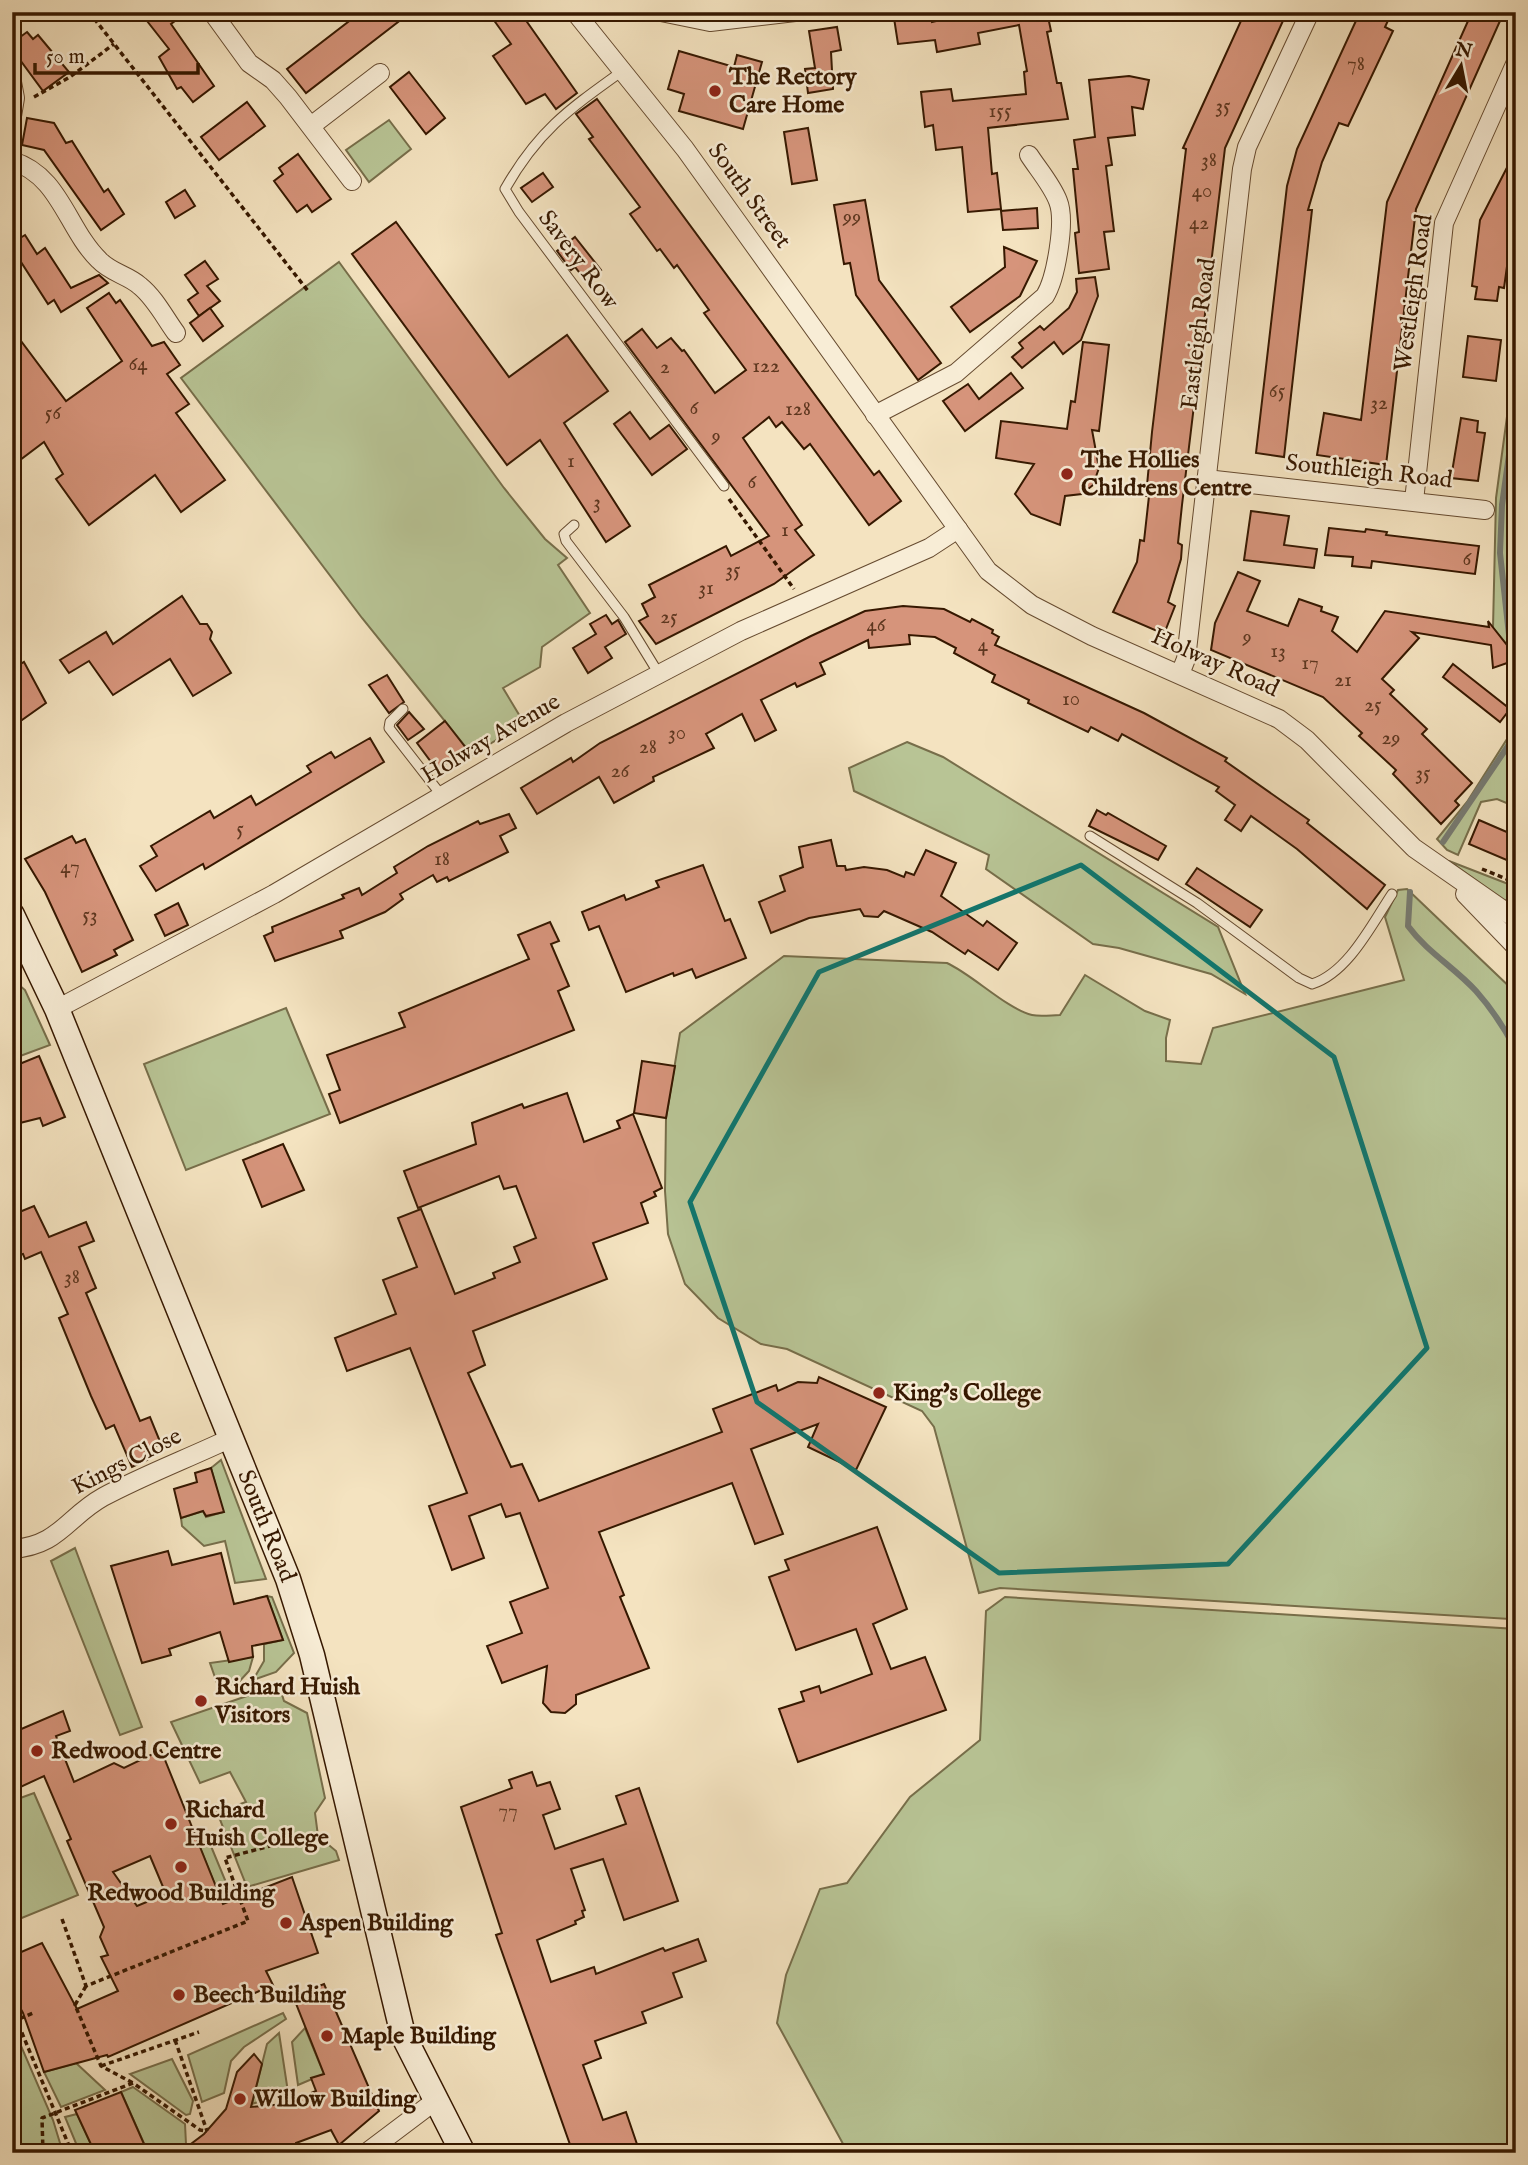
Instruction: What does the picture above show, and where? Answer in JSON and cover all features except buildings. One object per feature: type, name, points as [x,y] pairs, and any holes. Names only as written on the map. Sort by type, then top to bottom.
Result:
[{"type":"main road","name":"South Road","points":[[15,929],[57,1009],[288,1579],[312,1655],[403,2035],[463,2153]]},
{"type":"street","points":[[212,12],[248,63],[273,80],[311,125],[352,181]]},
{"type":"street","points":[[660,12],[710,22],[791,13]]},
{"type":"street","name":"Eastleigh Road","points":[[1180,674],[1186,659],[1247,147],[1310,12]]},
{"type":"street","name":"South Street","points":[[581,15],[621,72],[685,149],[958,529]]},
{"type":"street","name":"Westleigh Road","points":[[1414,501],[1444,223],[1516,62]]},
{"type":"street","points":[[311,125],[380,73]]},
{"type":"street","points":[[12,82],[13,111]]},
{"type":"street","points":[[875,415],[956,373],[1049,290],[1059,239],[1059,202],[1029,155]]},
{"type":"street","points":[[12,161],[43,178],[54,190],[82,239],[98,260],[110,270],[139,285],[176,333]]},
{"type":"street","name":"Southleigh Road","points":[[1206,479],[1485,510]]},
{"type":"street","name":"Holway Avenue","points":[[57,1009],[274,894],[566,723],[802,603],[929,548],[958,529]]},
{"type":"street","name":"Holway Road","points":[[958,529],[988,570],[1031,605],[1092,636],[1279,719],[1307,740],[1414,848],[1516,919]]},
{"type":"street","name":"Holway Road","points":[[1438,867],[1516,947]]},
{"type":"street","name":"Kings Close","points":[[12,1549],[29,1548],[49,1541],[65,1530],[85,1507],[231,1438]]},
{"type":"street","points":[[366,2153],[435,2101]]},
{"type":"lane","name":"Savery Row","points":[[621,72],[557,118],[525,153],[505,189],[519,212],[724,486]]},
{"type":"lane","points":[[574,525],[564,534],[566,541],[624,617],[660,674]]},
{"type":"lane","points":[[403,709],[390,722],[389,728],[442,796]]},
{"type":"lane","points":[[1090,836],[1197,903],[1299,978],[1312,984],[1328,980],[1359,943],[1392,894]]},
{"type":"path","points":[[89,12],[309,291]]},
{"type":"path","points":[[13,111],[70,77],[114,44]]},
{"type":"path","points":[[724,486],[727,496],[802,603]]},
{"type":"path","points":[[175,2040],[206,2131],[200,2130],[133,2082],[101,2066],[75,2005],[86,1986],[248,1921],[225,1858],[292,1840]]},
{"type":"path","points":[[62,1919],[86,1986]]},
{"type":"path","points":[[12,2009],[72,2153]]},
{"type":"path","points":[[12,2022],[33,2013]]},
{"type":"path","points":[[101,2066],[199,2032]]},
{"type":"path","points":[[44,2153],[42,2118],[133,2082]]},
{"type":"highlighted area","points":[[1081,865],[1334,1057],[1427,1348],[1228,1564],[999,1573],[757,1402],[690,1202],[819,972]]},
{"type":"green space","points":[[389,120],[411,149],[369,182],[346,150]]},
{"type":"green space","points":[[339,262],[504,488],[545,539],[567,558],[558,565],[590,613],[542,647],[540,667],[503,688],[524,723],[472,755],[362,618],[181,378]]},
{"type":"green space","points":[[1516,350],[1516,807],[1497,799],[1481,802],[1458,855],[1447,850],[1437,839],[1467,802],[1507,739],[1513,722],[1508,646],[1493,628],[1496,498]]},
{"type":"green space","points":[[907,742],[943,757],[1218,927],[1245,994],[1211,974],[1119,948],[1093,944],[986,869],[989,855],[854,791],[849,768]]},
{"type":"green space","points":[[1449,861],[1516,887],[1516,902],[1503,900]]},
{"type":"green space","points":[[1407,889],[1516,993],[1516,1303],[1511,1315],[1516,1310],[1516,1605],[1510,1619],[1000,1588],[979,1593],[934,1427],[922,1411],[787,1349],[761,1344],[718,1318],[685,1284],[668,1234],[665,1191],[666,1118],[680,1033],[784,956],[947,963],[1012,1006],[1035,1016],[1060,1015],[1085,975],[1145,1011],[1170,1020],[1166,1038],[1166,1061],[1201,1064],[1213,1028],[1404,980],[1385,917],[1398,890]]},
{"type":"green space","points":[[12,979],[25,990],[50,1045],[12,1059]]},
{"type":"green space","points":[[286,1008],[330,1114],[186,1170],[144,1064]]},
{"type":"green space","points":[[221,1460],[266,1579],[235,1583],[225,1541],[204,1546],[182,1526],[181,1518],[203,1511],[206,1517],[223,1512],[211,1468]]},
{"type":"green space","points":[[75,1548],[142,1727],[120,1735],[51,1561]]},
{"type":"green space","points":[[267,1596],[272,1597],[294,1653],[276,1672],[253,1680],[264,1661],[264,1644],[283,1640]]},
{"type":"green space","points":[[1005,1597],[1516,1629],[1516,2153],[848,2153],[777,2023],[786,1975],[820,1889],[847,1883],[910,1797],[980,1740],[986,1611]]},
{"type":"green space","points":[[253,1657],[249,1671],[237,1684],[218,1686],[210,1663]]},
{"type":"green space","points":[[279,1685],[284,1701],[307,1713],[325,1798],[315,1813],[318,1836],[336,1851],[339,1860],[247,1887],[217,1812],[246,1802],[230,1772],[200,1783],[171,1722]]},
{"type":"green space","points":[[34,1793],[78,1895],[12,1922],[12,1801]]},
{"type":"green space","points":[[208,1839],[235,1904],[224,1907],[198,1843]]},
{"type":"green space","points":[[283,2013],[286,2019],[244,2047],[231,2061],[224,2093],[202,2102],[188,2055]]},
{"type":"green space","points":[[12,2025],[53,2120],[63,2153],[12,2153]]},
{"type":"green space","points":[[305,2028],[324,2074],[298,2085],[292,2042]]},
{"type":"green space","points":[[279,2033],[288,2092],[252,2104],[267,2044]]},
{"type":"green space","points":[[172,2059],[193,2101],[190,2114],[186,2115],[130,2074]]},
{"type":"green space","points":[[76,2063],[105,2090],[61,2107],[44,2072]]},
{"type":"green space","points":[[133,2087],[185,2124],[186,2144],[146,2148],[121,2092]]},
{"type":"green space","points":[[77,2114],[95,2153],[80,2153],[65,2117]]},
{"type":"waterway","points":[[1516,405],[1502,505],[1500,553],[1516,699]]},
{"type":"waterway","points":[[1443,842],[1514,737],[1516,727]]},
{"type":"waterway","points":[[1410,892],[1408,926],[1476,991],[1498,1019],[1516,1050]]},
{"type":"place","name":"The Rectory Care Home","points":[[715,91]]},
{"type":"place","name":"The Hollies Childrens Centre","points":[[1067,474]]},
{"type":"place","name":"King's College","points":[[879,1393]]},
{"type":"place","name":"Richard Huish Visitors","points":[[201,1701]]},
{"type":"place","name":"Redwood Centre","points":[[37,1751]]},
{"type":"place","name":"Richard Huish College","points":[[171,1824]]},
{"type":"place","name":"Redwood Building","points":[[181,1867]]},
{"type":"place","name":"Aspen Building","points":[[286,1923]]},
{"type":"place","name":"Beech Building","points":[[179,1995]]},
{"type":"place","name":"Maple Building","points":[[327,2036]]},
{"type":"place","name":"Willow Building","points":[[240,2099]]}]
